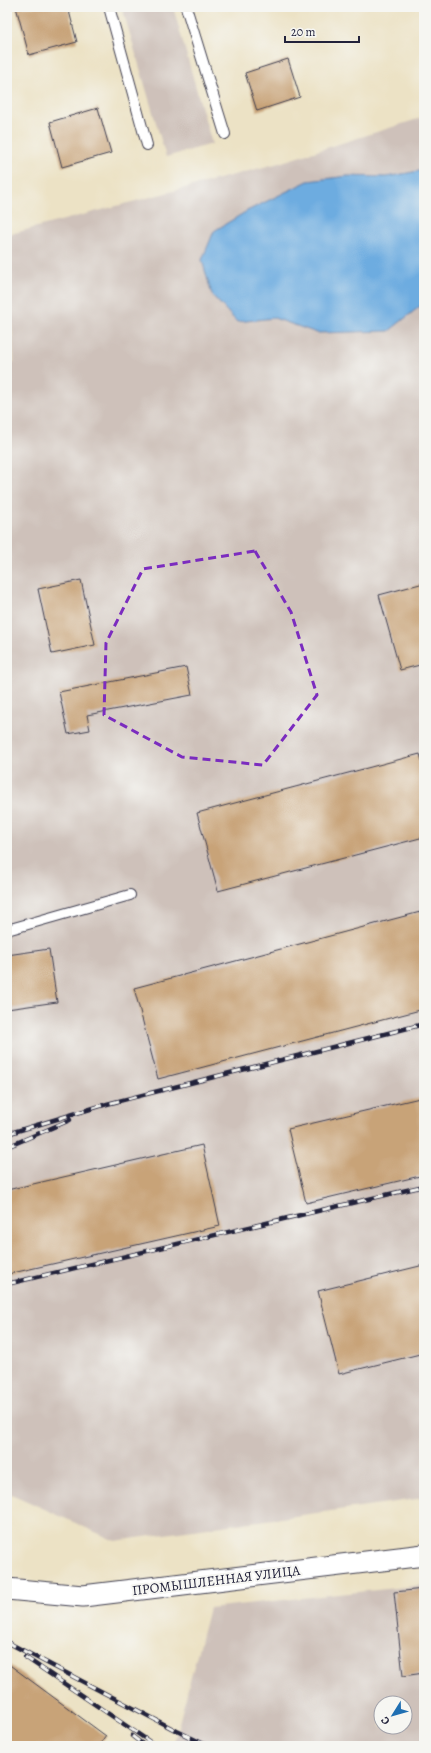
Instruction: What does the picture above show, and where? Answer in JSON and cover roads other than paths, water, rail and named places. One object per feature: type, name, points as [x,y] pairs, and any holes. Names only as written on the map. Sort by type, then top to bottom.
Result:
[{"type":"street","name":"ПРОМЫШЛЕННАЯ УЛИЦА","points":[[7,1589],[83,1596],[424,1555]]},
{"type":"lane","points":[[109,7],[147,146]]},
{"type":"lane","points":[[186,7],[225,134]]},
{"type":"lane","points":[[7,930],[130,895]]},
{"type":"water","points":[[424,170],[424,222],[421,225],[424,230],[424,303],[389,331],[317,333],[274,318],[237,322],[212,295],[202,260],[214,231],[247,211],[308,181],[348,176],[386,177]]},
{"type":"railway","points":[[7,1134],[107,1104],[424,1024]]},
{"type":"railway","points":[[7,1147],[70,1120]]},
{"type":"railway","points":[[7,1284],[424,1186]]},
{"type":"railway","points":[[7,1642],[208,1746]]},
{"type":"railway","points":[[25,1657],[156,1746]]},
{"type":"railway","points":[[132,1736],[145,1746]]}]
